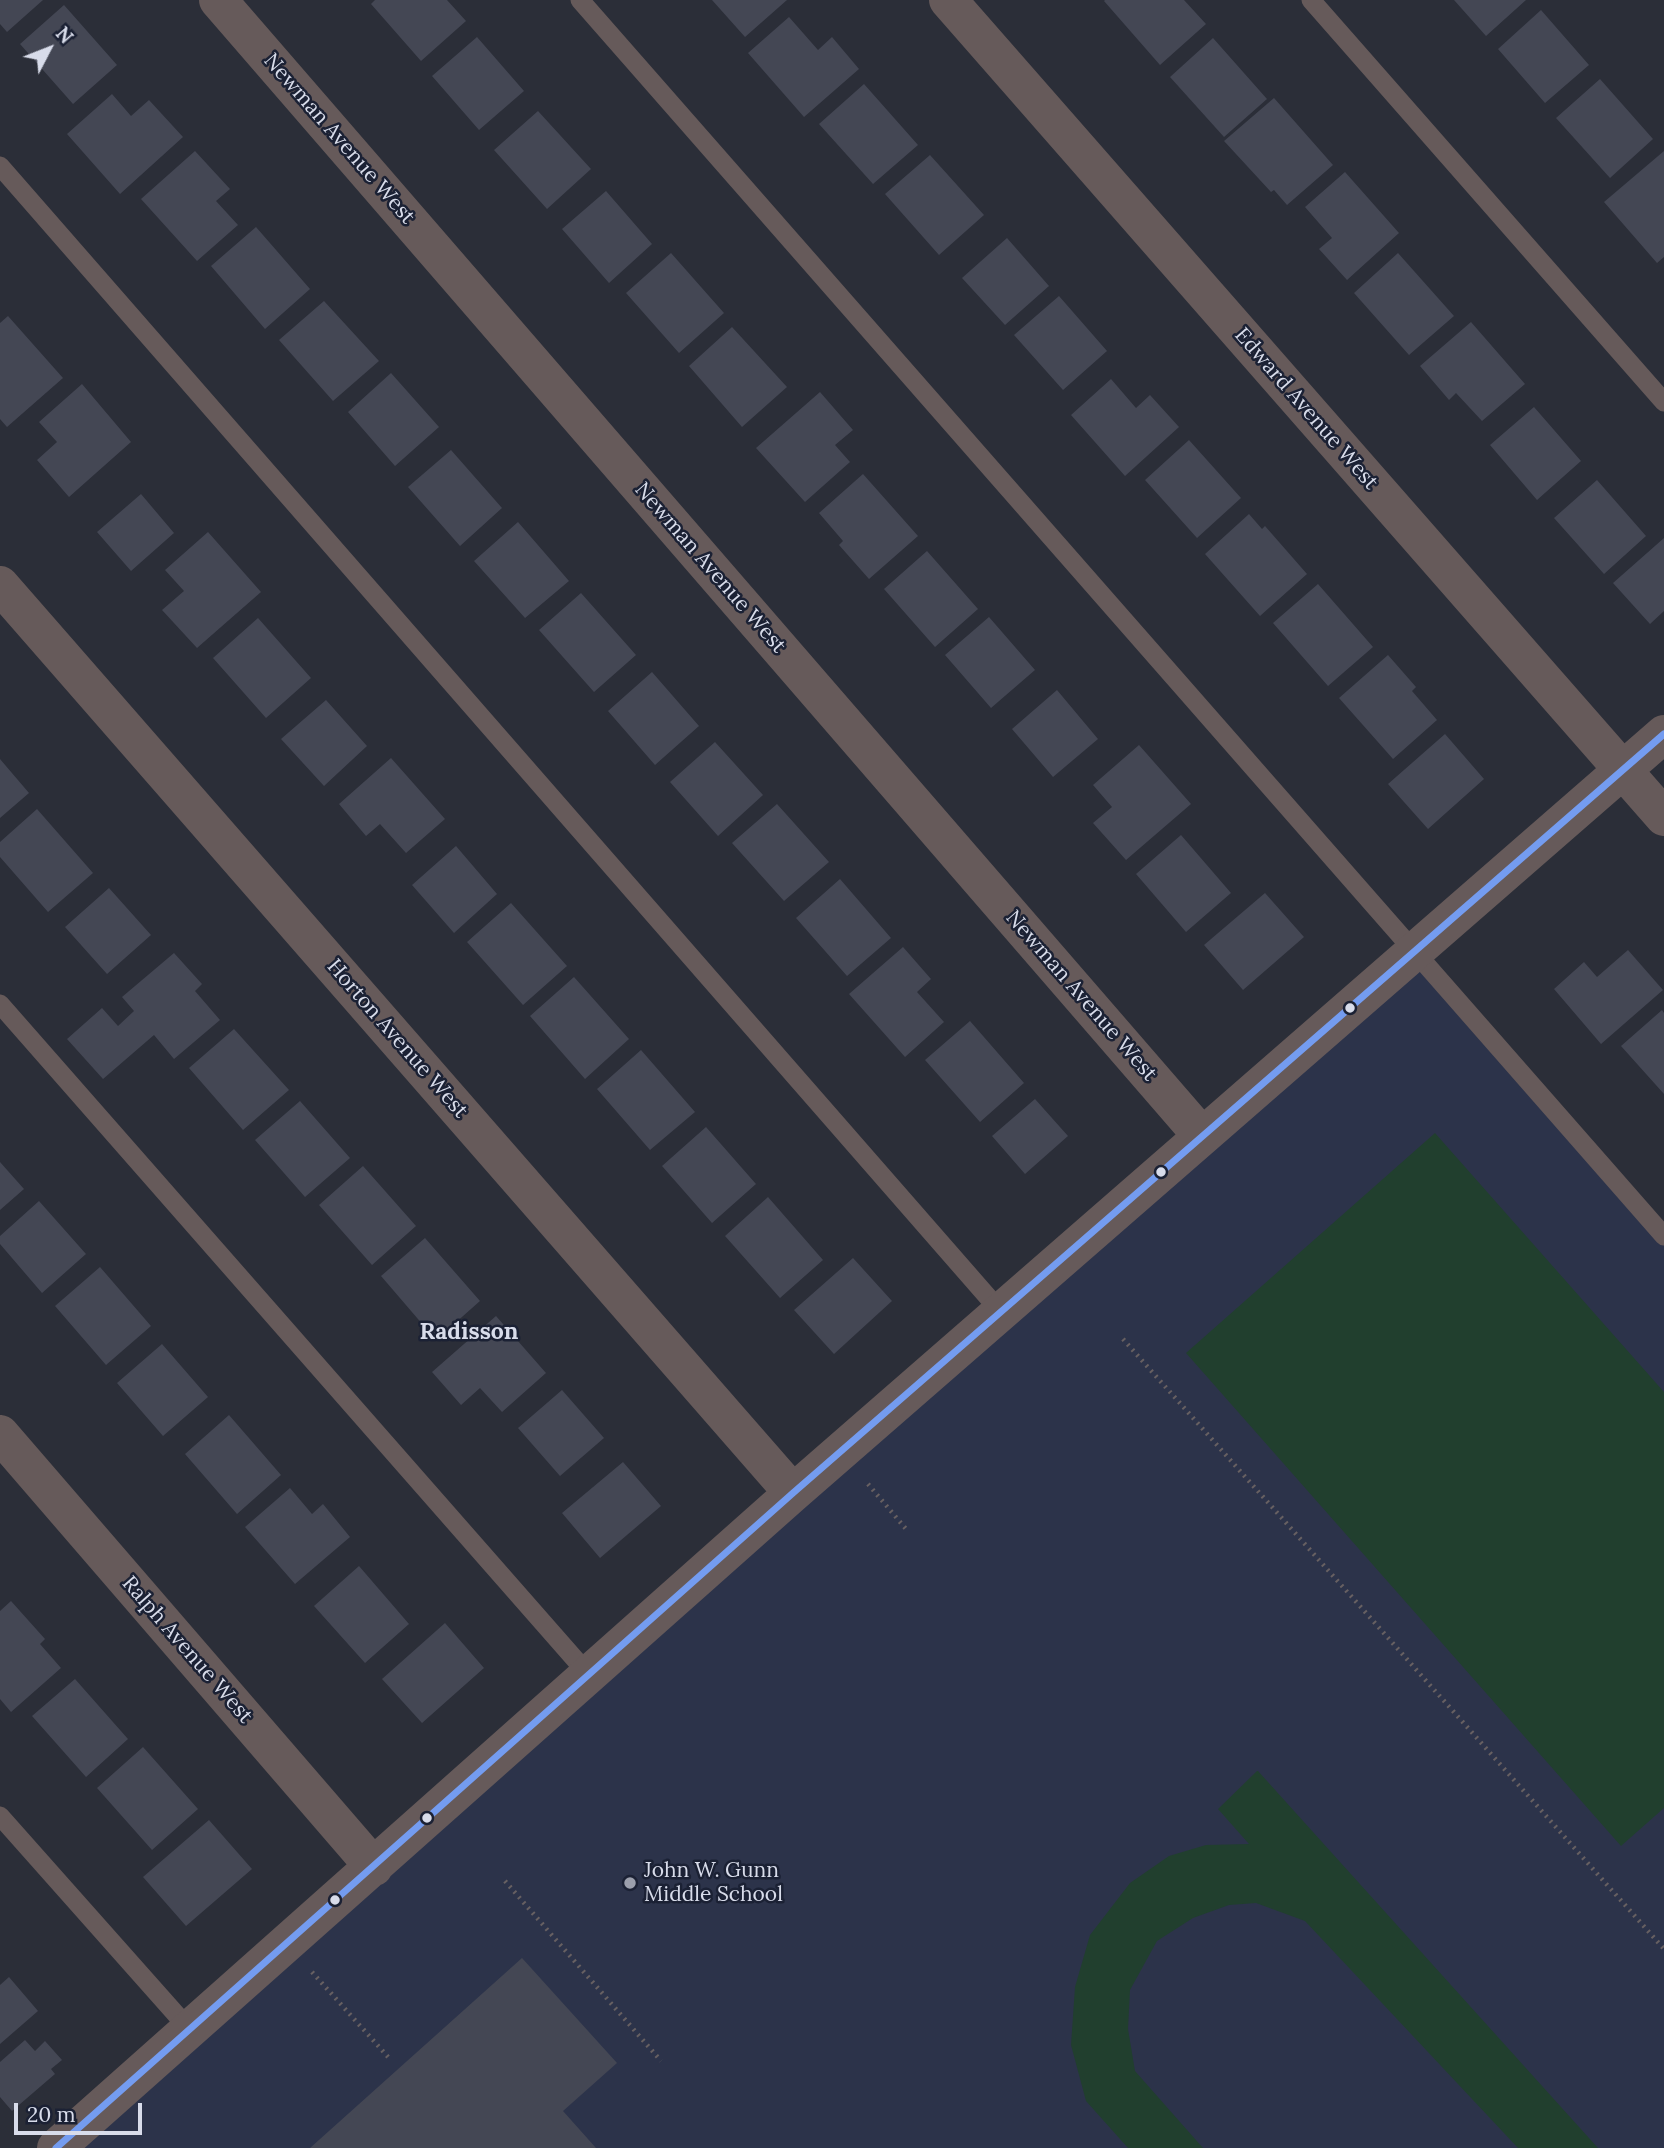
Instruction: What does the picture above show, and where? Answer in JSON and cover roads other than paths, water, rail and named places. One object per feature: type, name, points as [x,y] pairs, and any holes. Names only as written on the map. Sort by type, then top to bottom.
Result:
[{"type":"street","name":"Newman Avenue West","points":[[218,0],[1202,1136]]},
{"type":"street","name":"Edward Avenue West","points":[[948,0],[1664,817]]},
{"type":"street","name":"Horton Avenue West","points":[[0,585],[793,1493]]},
{"type":"street","points":[[56,2148],[793,1493],[1664,734]]},
{"type":"street","name":"Ralph Avenue West","points":[[0,1434],[374,1867]]},
{"type":"lane","points":[[580,0],[1664,1236]]},
{"type":"lane","points":[[1311,0],[1664,402]]},
{"type":"lane","points":[[0,166],[1002,1312]]},
{"type":"lane","points":[[0,1004],[588,1674]]},
{"type":"lane","points":[[0,1816],[190,2030]]},
{"type":"place","name":"John W. Gunn Middle School","points":[[630,1883]]},
{"type":"district","name":"Radisson","points":[[469,1332]]}]
